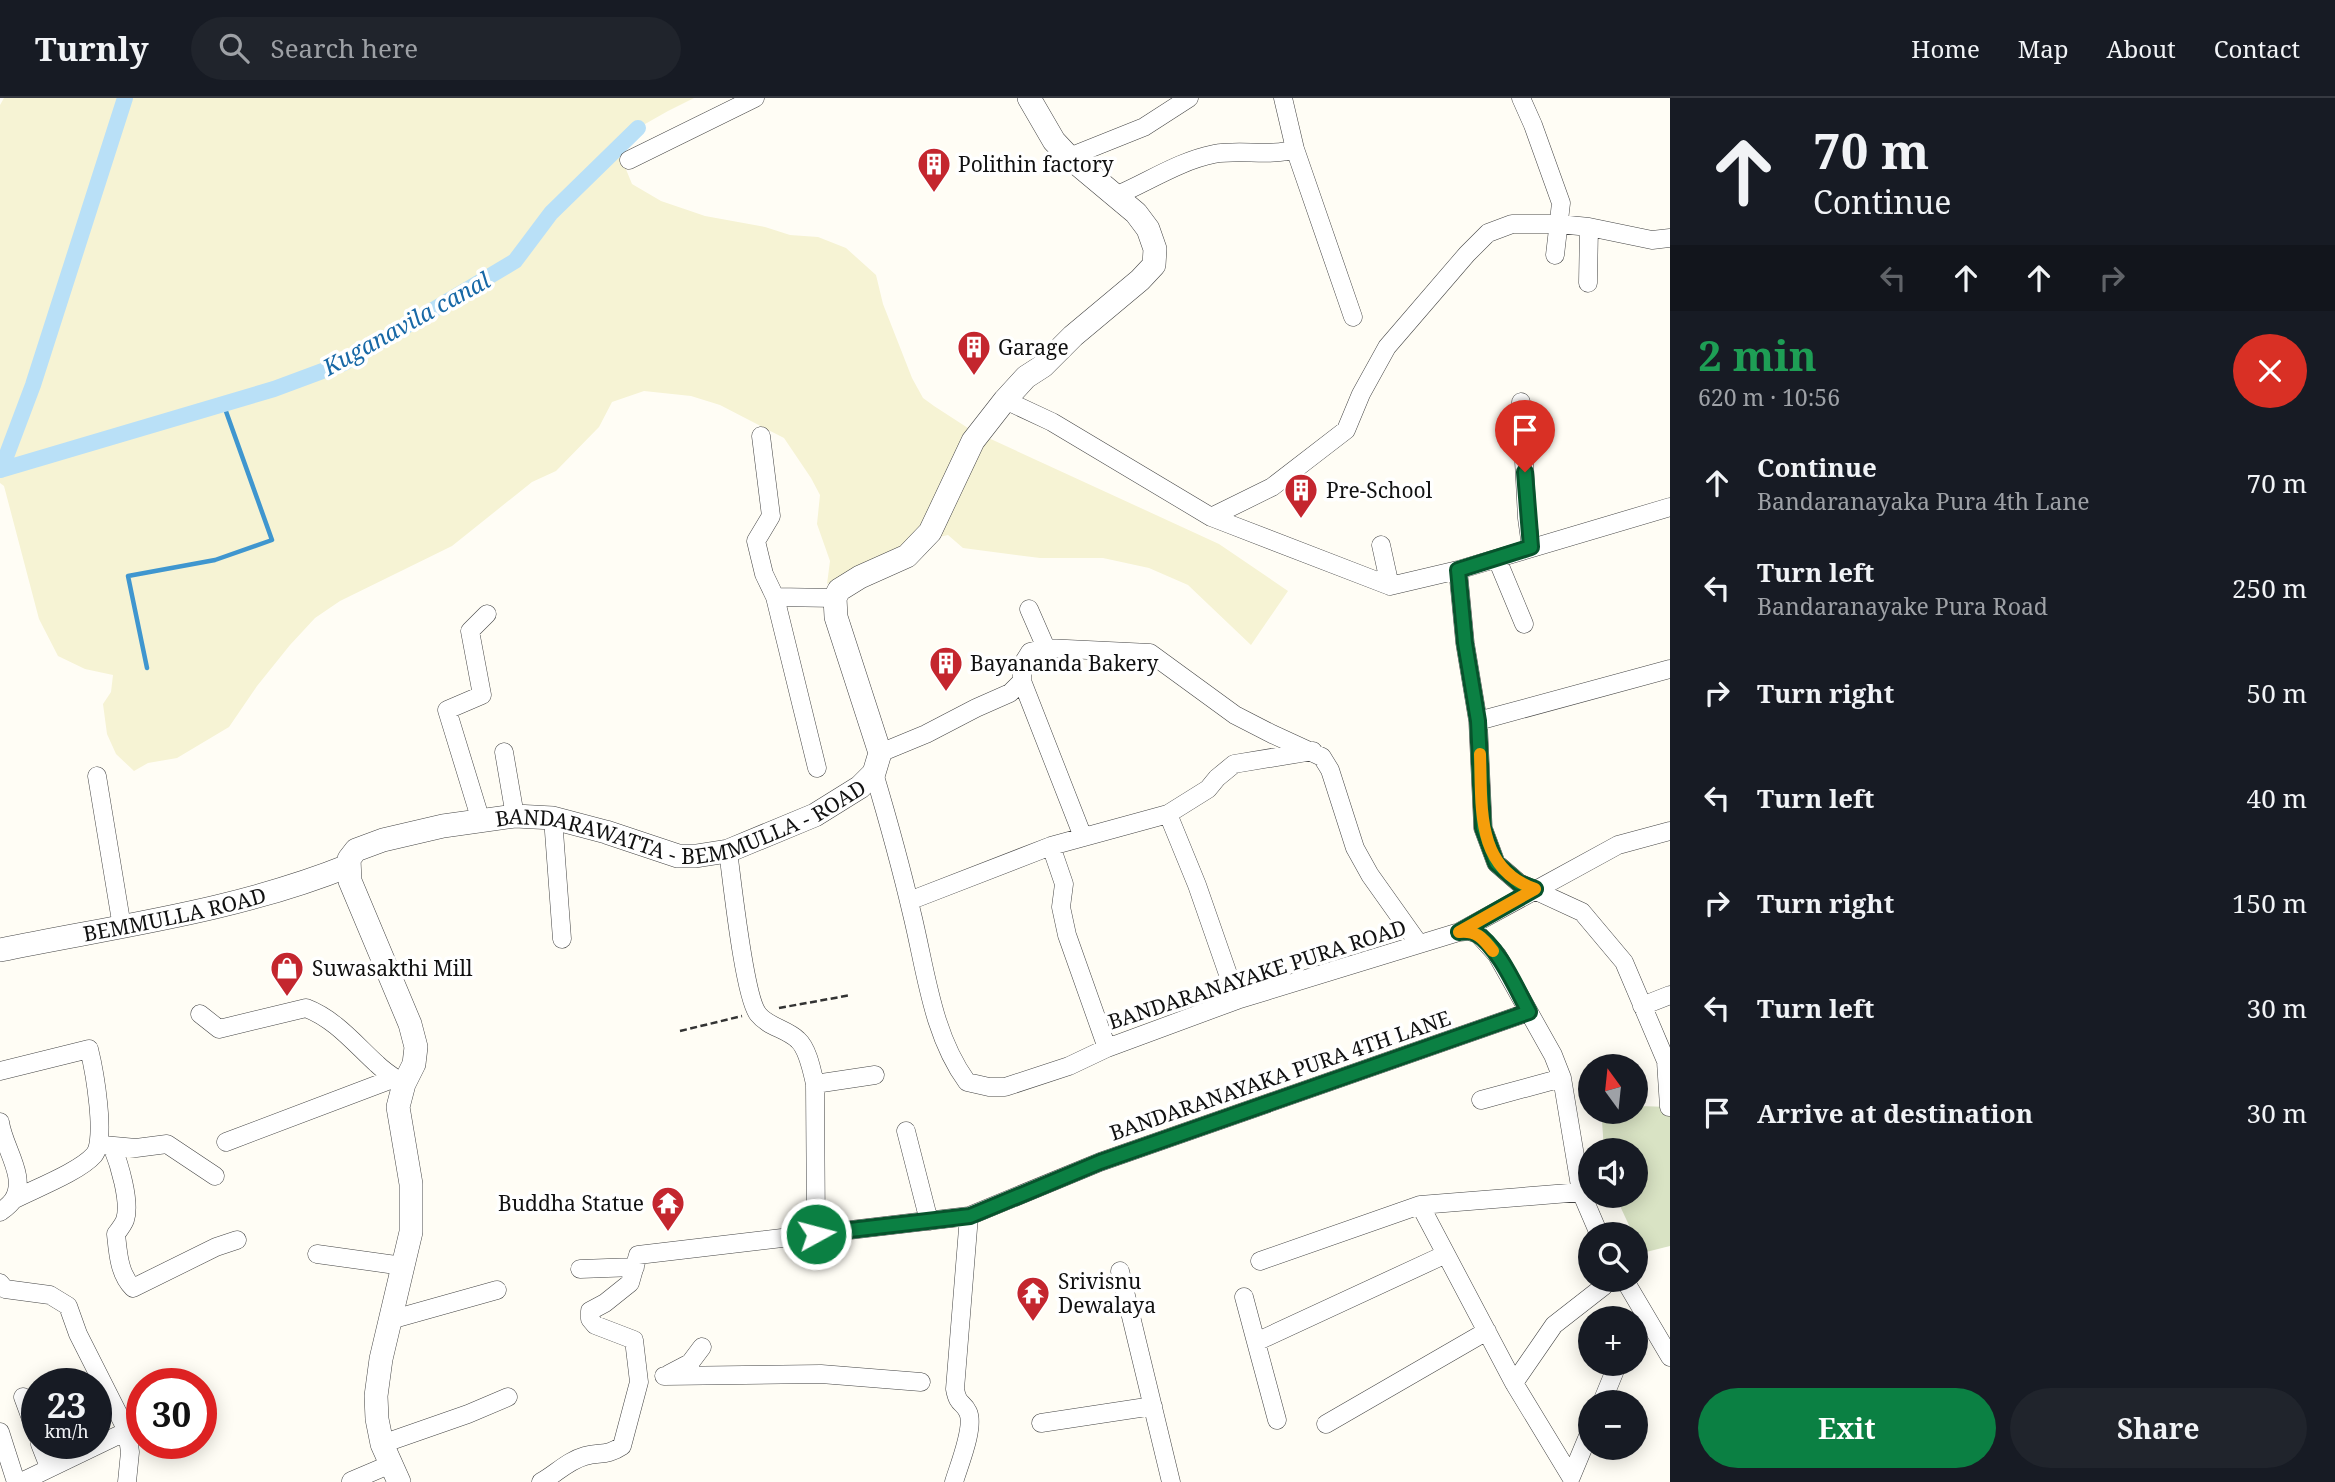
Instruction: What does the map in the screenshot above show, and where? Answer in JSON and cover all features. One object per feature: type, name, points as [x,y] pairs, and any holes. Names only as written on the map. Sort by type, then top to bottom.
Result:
[{"type":"street","points":[[629,160],[755,98]]},
{"type":"street","points":[[775,597],[835,598],[839,590],[849,583],[907,556],[918,547],[930,532],[973,441],[1005,400],[1026,377],[1043,366],[1154,265],[1155,249],[1148,229],[1136,213],[1069,157],[1054,141],[1029,98]]},
{"type":"street","points":[[1283,98],[1295,149],[1353,317]]},
{"type":"street","points":[[1521,98],[1561,203],[1555,255]]},
{"type":"street","points":[[1069,157],[1144,127],[1181,100]]},
{"type":"street","points":[[1115,196],[1147,183],[1182,163],[1216,154],[1295,149]]},
{"type":"street","points":[[1211,517],[1272,487],[1346,430],[1361,394],[1387,347],[1488,233],[1512,224],[1559,224],[1652,240],[1670,238]]},
{"type":"street","points":[[1588,283],[1589,228]]},
{"type":"street","points":[[1005,400],[1052,422],[1211,517],[1390,586],[1458,570],[1670,508]]},
{"type":"street","points":[[1521,402],[1531,547]]},
{"type":"street","points":[[761,436],[771,516],[757,541],[764,574],[775,597],[817,768]]},
{"type":"street","points":[[1381,545],[1390,586]]},
{"type":"street","points":[[1497,559],[1524,624]]},
{"type":"street","points":[[1458,570],[1465,643],[1478,721],[1483,828],[1496,863],[1519,883],[1583,912],[1624,962],[1666,1061],[1669,1107]]},
{"type":"street","name":"BANDARAWATTA - BEMMULLA - ROAD","points":[[348,866],[349,859],[356,850],[383,840],[515,816],[553,818],[678,856],[696,856],[750,844],[815,816],[860,787],[877,763],[836,617],[835,598]]},
{"type":"street","points":[[1029,609],[1046,648]]},
{"type":"street","points":[[481,821],[447,710],[482,695],[470,631],[487,614]]},
{"type":"street","points":[[1083,837],[1022,681],[1022,665],[1030,652],[1046,648],[1150,653],[1235,715],[1322,757],[1330,770],[1354,848],[1419,944]]},
{"type":"street","points":[[1478,721],[1670,669]]},
{"type":"street","points":[[877,763],[926,734],[1010,693],[1022,681]]},
{"type":"street","points":[[909,901],[1051,846],[1168,814],[1208,789],[1234,764],[1313,751]]},
{"type":"street","points":[[504,752],[515,816]]},
{"type":"street","name":"BANDARANAYAKE PURA ROAD","points":[[877,763],[941,1037],[953,1063],[967,1082],[989,1087],[1005,1087],[1069,1066],[1107,1048],[1237,1000],[1459,932],[1618,845],[1670,831]]},
{"type":"street","points":[[97,776],[122,927]]},
{"type":"street","points":[[1168,814],[1197,885],[1237,1000]]},
{"type":"street","points":[[553,818],[562,939]]},
{"type":"street","points":[[1051,846],[1064,884],[1060,907],[1067,935],[1107,1048]]},
{"type":"street","points":[[727,851],[747,983],[757,1013],[799,1040],[809,1061],[815,1084],[816,1234]]},
{"type":"street","points":[[226,1142],[400,1081],[414,1064],[416,1047],[410,1024],[350,881],[348,866]]},
{"type":"street","name":"BEMMULLA ROAD","points":[[0,950],[237,903],[280,891],[348,866]]},
{"type":"street","points":[[1459,932],[1469,931],[1486,941],[1503,965],[1547,1043],[1562,1078],[1578,1174]]},
{"type":"street","points":[[1642,1006],[1670,995]]},
{"type":"street","points":[[200,1014],[219,1029],[306,1009],[318,1013],[400,1081]]},
{"type":"street","name":"BANDARANAYAKA PURA 4TH LANE","points":[[635,1267],[638,1255],[970,1216],[1100,1162],[1529,1012]]},
{"type":"street","points":[[0,1071],[89,1049],[106,1145],[119,1164],[127,1209],[125,1221],[116,1234],[118,1255],[125,1280],[133,1288],[216,1247],[237,1240]]},
{"type":"street","points":[[815,1084],[875,1075]]},
{"type":"street","points":[[1481,1100],[1562,1078]]},
{"type":"street","points":[[391,1463],[377,1419],[376,1396],[381,1359],[411,1232],[411,1184],[398,1107],[400,1081]]},
{"type":"street","points":[[0,1122],[1,1133],[19,1180],[7,1206]]},
{"type":"street","points":[[906,1130],[929,1221]]},
{"type":"street","points":[[7,1206],[79,1166],[106,1145],[136,1148],[167,1144],[215,1177]]},
{"type":"street","points":[[1261,1261],[1420,1205],[1578,1192]]},
{"type":"street","points":[[1420,1205],[1444,1255],[1568,1476]]},
{"type":"street","points":[[954,1482],[971,1426],[968,1412],[957,1400],[955,1389],[970,1216]]},
{"type":"street","points":[[317,1254],[403,1266]]},
{"type":"street","points":[[1256,1342],[1444,1255]]},
{"type":"street","points":[[541,1482],[565,1465],[585,1456],[610,1454],[622,1446],[639,1382],[634,1340],[595,1325],[590,1319],[590,1311],[631,1283],[635,1267],[580,1269]]},
{"type":"street","points":[[1120,1271],[1171,1482]]},
{"type":"street","points":[[0,1283],[5,1289],[50,1295],[68,1306],[78,1334],[126,1429]]},
{"type":"street","points":[[390,1320],[497,1290]]},
{"type":"street","points":[[1514,1383],[1554,1325],[1596,1292]]},
{"type":"street","points":[[1244,1297],[1277,1420]]},
{"type":"street","points":[[1648,1326],[1670,1357]]},
{"type":"street","points":[[1326,1424],[1487,1331]]},
{"type":"street","points":[[664,1376],[690,1363],[702,1347]]},
{"type":"street","points":[[639,1382],[664,1376],[821,1374],[921,1382]]},
{"type":"street","points":[[351,1480],[391,1463],[468,1414],[508,1397]]},
{"type":"street","points":[[1041,1423],[1153,1406]]},
{"type":"street","points":[[0,1432],[19,1482],[126,1431]]},
{"type":"street","points":[[1568,1476],[1578,1456]]},
{"type":"street","points":[[45,1459],[48,1467]]},
{"type":"street","points":[[127,1482],[129,1459]]},
{"type":"shaded area","points":[[4,98],[694,98],[638,128],[623,148],[623,162],[632,184],[661,201],[705,216],[765,227],[790,235],[818,237],[846,248],[876,275],[883,304],[912,378],[923,398],[971,430],[1219,544],[1288,591],[1251,645],[1188,585],[1149,568],[1103,558],[1040,558],[963,548],[948,535],[902,546],[882,558],[848,571],[827,584],[830,561],[817,524],[820,495],[784,438],[720,405],[691,396],[644,391],[612,402],[599,427],[556,471],[532,482],[452,546],[340,601],[315,618],[257,686],[229,727],[177,758],[148,763],[134,771],[116,754],[107,734],[103,704],[111,692],[113,675],[85,669],[58,656],[39,619],[4,486],[0,483],[0,105]]},
{"type":"green space","points":[[1648,1106],[1670,1107],[1670,1246],[1648,1252],[1648,1222],[1627,1222],[1621,1208],[1648,1208],[1648,1138],[1603,1138],[1602,1124],[1648,1124]]},
{"type":"waterway","points":[[1,470],[33,385],[125,98]]},
{"type":"waterway","name":"Kuganavila canal","points":[[0,470],[274,389],[344,363],[515,261],[551,213],[638,128]]},
{"type":"waterway","points":[[147,668],[128,576],[215,560],[272,540],[223,403]]},
{"type":"slow traffic","points":[[1480,754],[1483,828],[1496,863],[1519,883],[1535,889],[1459,932],[1478,934],[1493,951]]},
{"type":"place","name":"Polithin factory","points":[[934,194]]},
{"type":"place","name":"Garage","points":[[974,377]]},
{"type":"place","name":"Pre-School","points":[[1301,520]]},
{"type":"place","name":"Bayananda Bakery","points":[[946,693]]},
{"type":"place","name":"Suwasakthi Mill","points":[[287,998]]},
{"type":"place","name":"Buddha Statue","points":[[668,1233]]},
{"type":"place","name":"Srivisnu Dewalaya","points":[[1033,1323]]},
{"type":"route","points":[[816,1234],[970,1216],[1100,1162],[1529,1012],[1497,955],[1486,941],[1478,934],[1459,932],[1535,889],[1519,883],[1496,863],[1483,828],[1478,721],[1465,643],[1458,570],[1531,547],[1525,472]]}]
